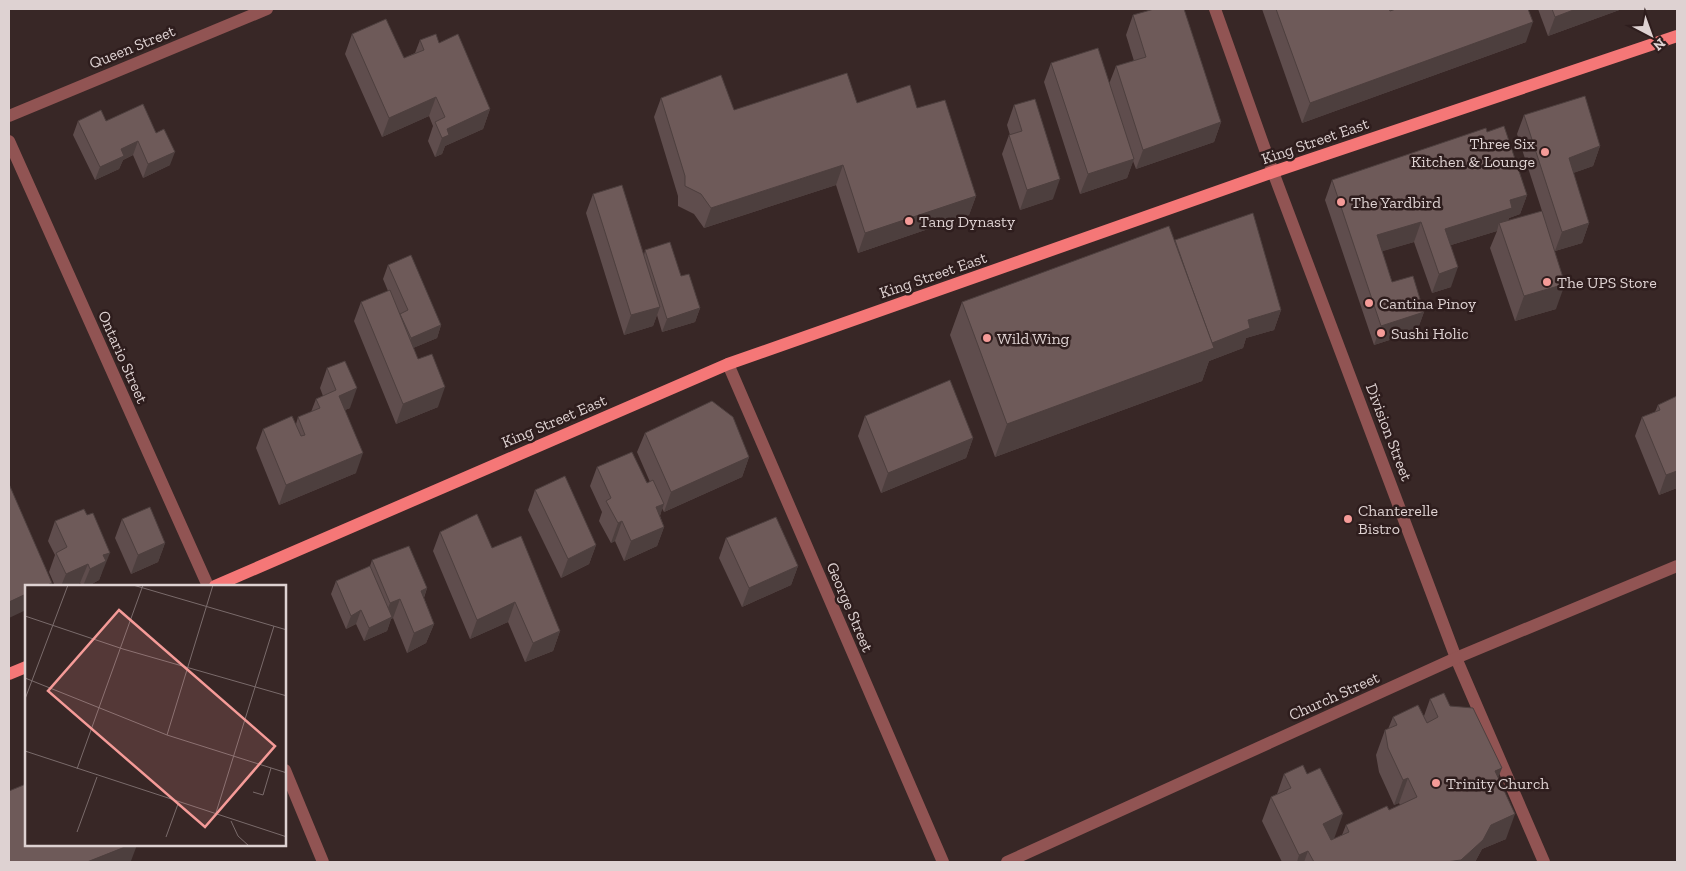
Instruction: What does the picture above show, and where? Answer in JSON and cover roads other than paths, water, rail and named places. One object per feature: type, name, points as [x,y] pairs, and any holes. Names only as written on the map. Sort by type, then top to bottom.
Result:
[{"type":"main road","name":"King Street East","points":[[217,585],[728,364],[1273,172],[1677,36]]},
{"type":"main road","points":[[9,674],[25,667]]},
{"type":"street","name":"Queen Street","points":[[9,116],[267,9]]},
{"type":"street","name":"Division Street","points":[[1215,9],[1273,172],[1456,658],[1544,862]]},
{"type":"street","name":"Ontario Street","points":[[9,141],[208,585]]},
{"type":"street","name":"George Street","points":[[728,364],[942,862]]},
{"type":"street","name":"Church Street","points":[[1007,862],[1456,658],[1677,566]]},
{"type":"street","points":[[286,772],[324,862]]},
{"type":"place","name":"Three Six Kitchen & Lounge","points":[[1545,152]]},
{"type":"place","name":"The Yardbird","points":[[1341,202]]},
{"type":"place","name":"Tang Dynasty","points":[[909,221]]},
{"type":"place","name":"The UPS Store","points":[[1547,282]]},
{"type":"place","name":"Cantina Pinoy","points":[[1369,303]]},
{"type":"place","name":"Sushi Holic","points":[[1381,333]]},
{"type":"place","name":"Wild Wing","points":[[987,338]]},
{"type":"place","name":"Chanterelle Bistro","points":[[1348,519]]},
{"type":"place","name":"Trinity Church","points":[[1436,783]]}]
